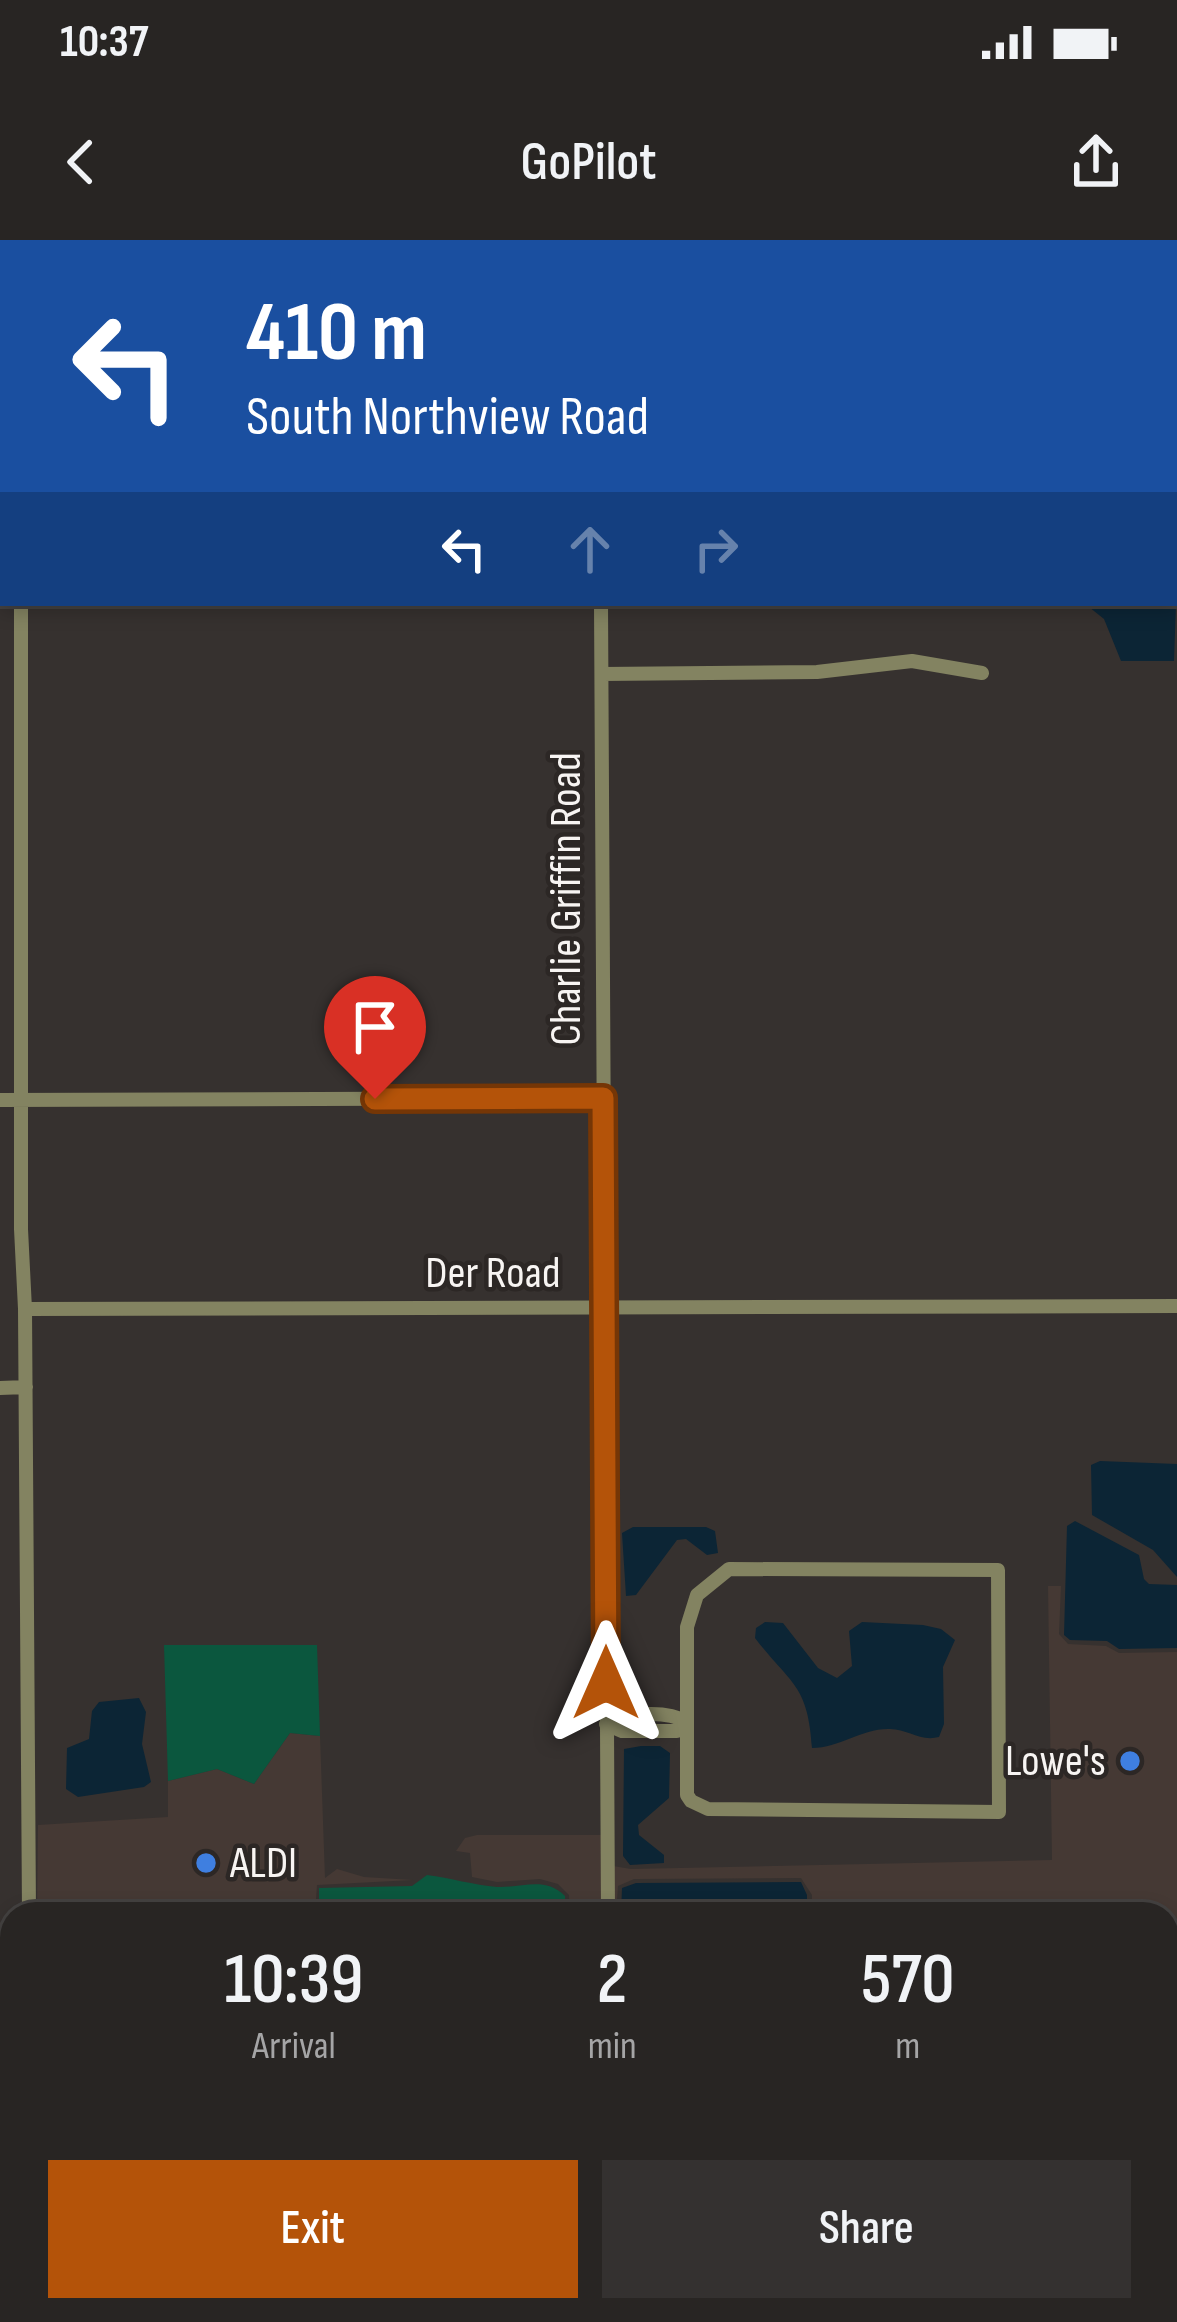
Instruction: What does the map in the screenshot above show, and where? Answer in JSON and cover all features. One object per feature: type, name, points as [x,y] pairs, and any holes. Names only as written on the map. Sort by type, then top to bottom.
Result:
[{"type":"street","points":[[21,606],[29,1902]]},
{"type":"street","name":"Charlie Griffin Road","points":[[601,606],[608,1902]]},
{"type":"street","points":[[602,674],[817,672],[912,661],[982,673]]},
{"type":"street","points":[[0,1100],[603,1098]]},
{"type":"street","name":"Der Road","points":[[25,1310],[1177,1306]]},
{"type":"street","points":[[0,1388],[26,1388]]},
{"type":"street","points":[[729,1569],[998,1570],[999,1812],[708,1809],[687,1795],[687,1722],[687,1627],[697,1595],[729,1569]]},
{"type":"street","points":[[606,1724],[620,1716],[676,1715],[687,1722]]},
{"type":"shaded area","points":[[1048,1586],[1061,1586],[1059,1634],[1068,1644],[1106,1646],[1119,1653],[1177,1652],[1177,1902],[812,1902],[801,1878],[634,1879],[618,1886],[617,1902],[613,1902],[613,1866],[1052,1860]]},
{"type":"shaded area","points":[[290,1733],[320,1736],[325,1878],[337,1869],[364,1877],[413,1880],[317,1885],[316,1902],[37,1902],[38,1825],[168,1817],[168,1781],[217,1769],[254,1784]]},
{"type":"shaded area","points":[[602,1835],[602,1902],[569,1902],[558,1884],[540,1879],[497,1882],[472,1877],[470,1853],[456,1851],[465,1838]]},
{"type":"green space","points":[[164,1645],[317,1645],[320,1736],[290,1733],[254,1784],[217,1769],[168,1781]]},
{"type":"green space","points":[[427,1875],[497,1887],[533,1884],[557,1890],[565,1902],[319,1902],[319,1888],[412,1886]]},
{"type":"water","points":[[1088,606],[1176,606],[1174,661],[1121,661],[1104,619]]},
{"type":"water","points":[[1100,1461],[1177,1464],[1177,1577],[1153,1550],[1092,1515],[1091,1465]]},
{"type":"water","points":[[1075,1521],[1139,1555],[1149,1584],[1177,1585],[1177,1648],[1119,1649],[1107,1641],[1070,1640],[1064,1635],[1067,1526]]},
{"type":"water","points":[[633,1527],[706,1527],[715,1531],[718,1553],[707,1555],[686,1539],[677,1540],[636,1595],[626,1596],[622,1533]]},
{"type":"water","points":[[765,1622],[783,1623],[818,1668],[837,1678],[852,1666],[849,1631],[862,1622],[941,1629],[955,1640],[943,1667],[944,1724],[939,1737],[880,1730],[812,1748],[802,1697],[755,1638],[756,1628]]},
{"type":"water","points":[[139,1698],[146,1712],[142,1744],[151,1782],[78,1797],[66,1789],[67,1748],[89,1739],[92,1711],[99,1702]]},
{"type":"water","points":[[660,1746],[670,1753],[669,1798],[638,1825],[639,1835],[664,1855],[664,1863],[630,1865],[623,1856],[624,1749]]},
{"type":"water","points":[[801,1882],[807,1902],[621,1902],[622,1888],[636,1883]]},
{"type":"place","name":"Lowe's","points":[[1130,1761]]},
{"type":"place","name":"ALDI","points":[[206,1863]]},
{"type":"route","points":[[375,1099],[603,1098],[606,1683]]}]
